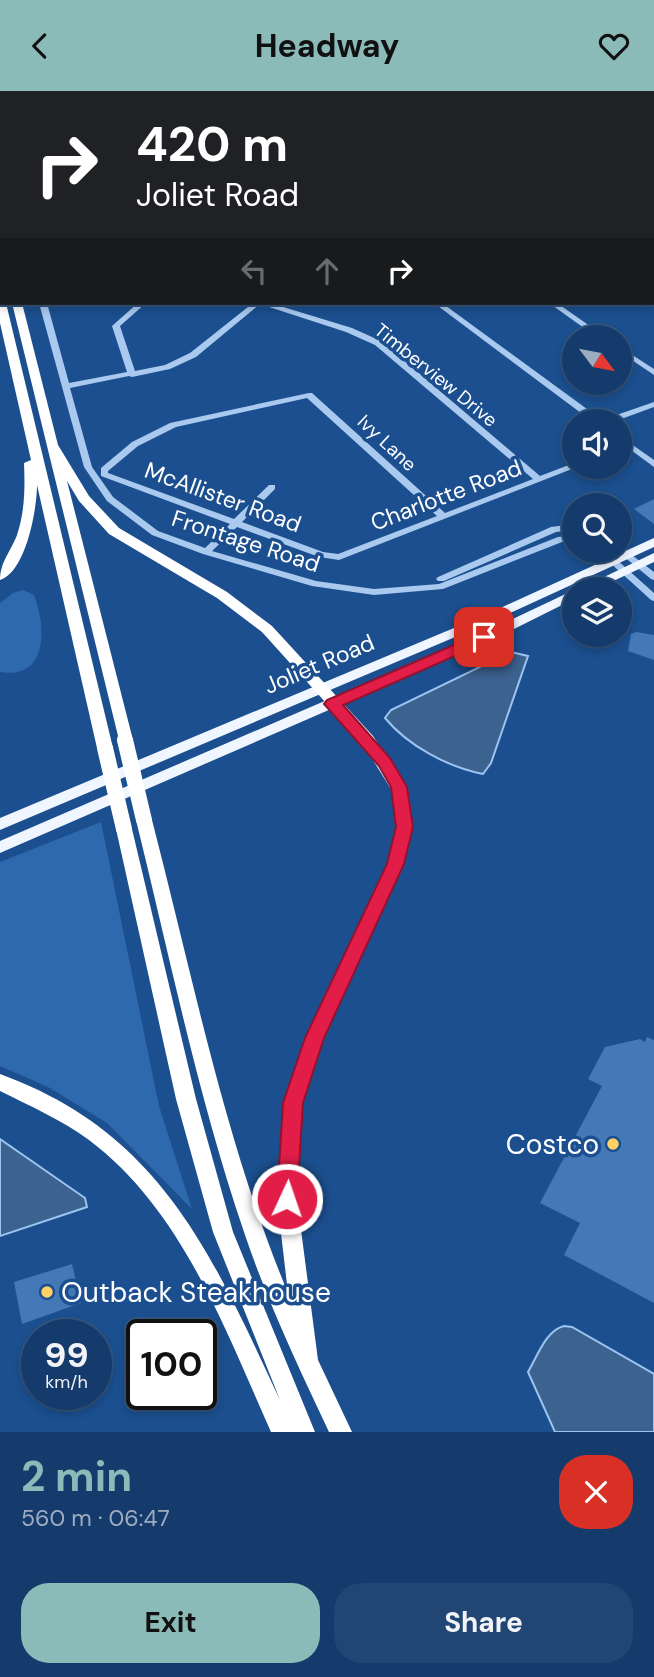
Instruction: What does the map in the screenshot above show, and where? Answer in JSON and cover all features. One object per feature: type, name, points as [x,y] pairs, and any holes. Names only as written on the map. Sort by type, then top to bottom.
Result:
[{"type":"highway","points":[[1,305],[186,1099],[223,1232],[304,1432]]},
{"type":"highway","points":[[18,305],[144,820],[231,1159],[256,1234],[308,1364],[341,1432]]},
{"type":"highway","points":[[0,576],[22,543],[29,524],[33,500],[29,425]]},
{"type":"highway","points":[[54,448],[84,498],[114,530],[246,612],[285,647],[385,762],[399,787],[405,827],[396,864],[314,1038],[293,1103],[287,1199],[308,1364]]},
{"type":"highway","points":[[0,1082],[70,1118],[106,1142],[144,1178],[170,1209],[195,1249],[284,1432]]},
{"type":"main road","name":"Joliet Road","points":[[632,550],[654,542]]},
{"type":"main road","points":[[611,577],[654,557]]},
{"type":"main road","name":"Joliet Road","points":[[0,824],[489,618],[603,563]]},
{"type":"main road","name":"Joliet Road","points":[[0,847],[332,704],[562,599]]},
{"type":"street","name":"Frontage Road","points":[[44,305],[88,467],[110,499],[155,533],[206,552],[341,589],[385,592],[440,587],[562,539]]},
{"type":"street","points":[[132,375],[116,326],[140,305]]},
{"type":"street","points":[[66,386],[159,370],[193,355],[255,305]]},
{"type":"street","name":"Timberview Drive","points":[[269,305],[349,330],[378,343],[538,479]]},
{"type":"street","points":[[441,305],[581,409]]},
{"type":"street","points":[[557,305],[585,325]]},
{"type":"street","points":[[632,357],[654,373]]},
{"type":"street","name":"McAllister Road","points":[[309,395],[173,425],[135,444],[104,470],[104,474],[332,557]]},
{"type":"street","name":"Ivy Lane","points":[[309,395],[443,516]]},
{"type":"street","points":[[632,412],[654,404]]},
{"type":"street","points":[[632,447],[654,464]]},
{"type":"street","name":"Charlotte Road","points":[[332,557],[339,557],[562,470]]},
{"type":"street","points":[[206,552],[272,487]]},
{"type":"street","name":"Frontage Road","points":[[423,587],[554,529],[562,528]]},
{"type":"street","points":[[632,561],[654,577]]},
{"type":"street","points":[[622,563],[624,571],[654,598]]},
{"type":"shaded area","points":[[23,590],[34,595],[38,608],[41,621],[40,648],[28,668],[16,672],[0,672],[0,603],[13,593]]},
{"type":"shaded area","points":[[511,652],[528,656],[491,763],[483,774],[430,754],[405,738],[385,718],[391,710]]},
{"type":"shaded area","points":[[101,822],[159,1106],[192,1209],[107,1123],[48,1087],[0,1066],[0,862]]},
{"type":"shaded area","points":[[0,1139],[85,1198],[87,1207],[0,1236]]},
{"type":"shaded area","points":[[564,1326],[572,1327],[654,1374],[654,1432],[555,1432],[528,1372],[547,1338]]},
{"type":"building","points":[[654,499],[654,524],[634,509]]},
{"type":"building","points":[[632,634],[654,635],[654,660],[628,651],[629,647],[632,647]]},
{"type":"building","name":"Costco","points":[[647,1037],[654,1040],[654,1303],[564,1255],[580,1223],[540,1203],[602,1086],[588,1079],[605,1047],[640,1039],[645,1042]]},
{"type":"building","name":"Outback Steakhouse","points":[[72,1264],[81,1303],[36,1319],[21,1319],[14,1282]]},
{"type":"place","name":"Costco","points":[[613,1144]]},
{"type":"place","name":"Outback Steakhouse","points":[[47,1292]]},
{"type":"route","points":[[287,1199],[293,1103],[314,1038],[396,864],[405,827],[399,787],[385,762],[368,740],[332,704],[484,637]]}]
